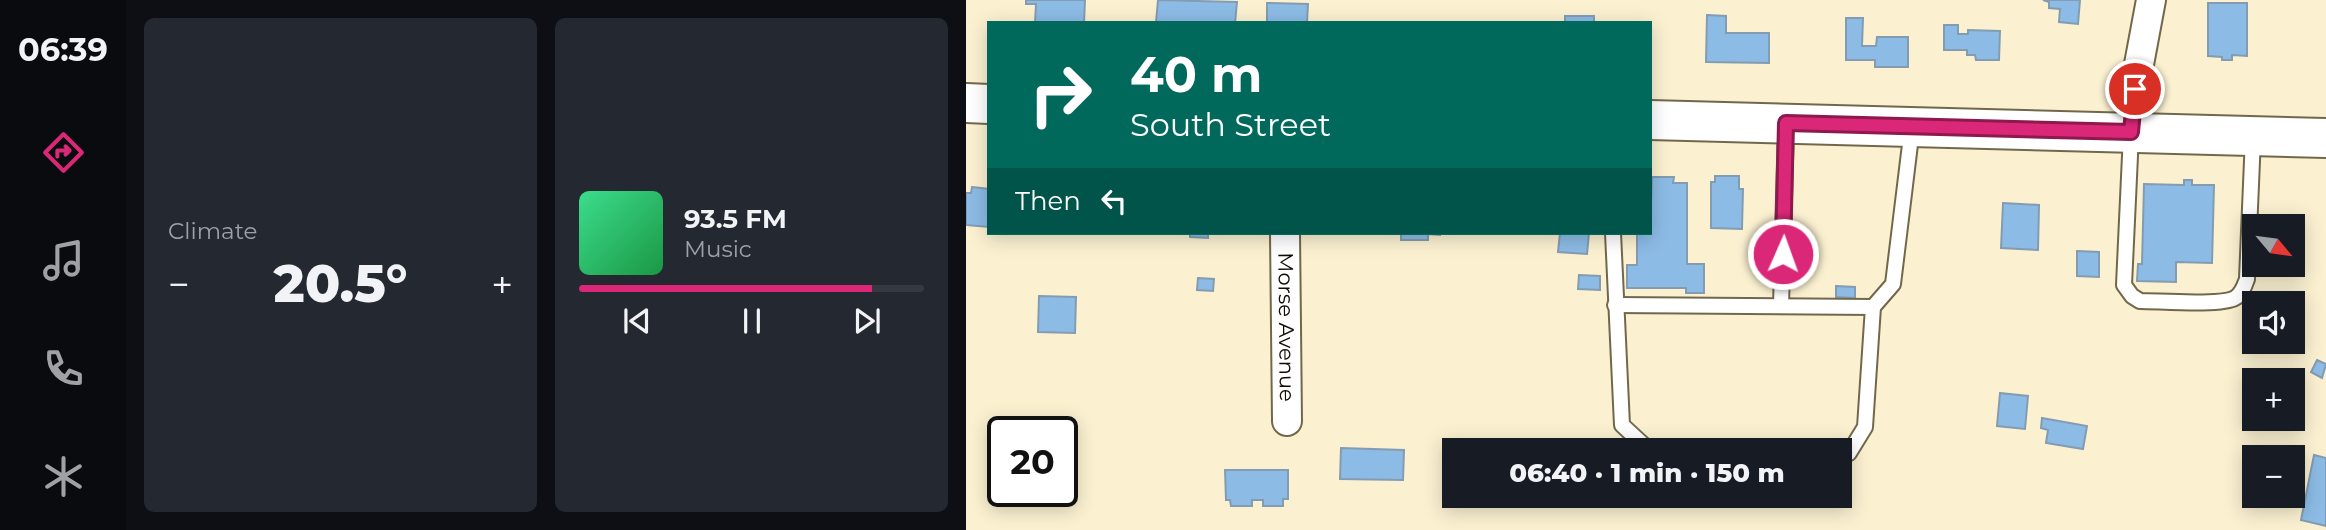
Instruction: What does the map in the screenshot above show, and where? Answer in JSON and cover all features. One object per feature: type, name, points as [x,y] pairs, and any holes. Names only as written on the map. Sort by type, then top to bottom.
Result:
[{"type":"main road","points":[[966,103],[987,104]]},
{"type":"main road","points":[[1652,120],[2326,138]]},
{"type":"street","points":[[2131,132],[2137,75],[2151,0]]},
{"type":"street","name":"Morse Avenue","points":[[1285,235],[1287,421]]},
{"type":"lane","points":[[1782,306],[1786,123]]},
{"type":"lane","points":[[1852,448],[1865,427],[1873,307],[1893,284],[1913,126]]},
{"type":"lane","points":[[2131,132],[2124,285],[2132,296],[2140,301],[2219,301],[2233,299],[2242,293],[2247,279],[2253,136]]},
{"type":"lane","points":[[1612,235],[1622,425],[1636,438]]},
{"type":"lane","points":[[1615,305],[1873,307]]},
{"type":"building","points":[[1026,0],[1085,0],[1084,21],[1035,21],[1036,4],[1026,4]]},
{"type":"building","points":[[1158,0],[1237,2],[1235,21],[1156,21]]},
{"type":"building","points":[[2043,0],[2080,0],[2078,24],[2059,22],[2060,9],[2049,8],[2049,2]]},
{"type":"building","points":[[1267,3],[1308,4],[1307,21],[1267,21]]},
{"type":"building","points":[[2208,3],[2247,3],[2247,56],[2232,55],[2232,60],[2222,60],[2222,57],[2208,56]]},
{"type":"building","points":[[1707,15],[1726,16],[1726,33],[1769,33],[1769,63],[1706,62]]},
{"type":"building","points":[[1565,16],[1594,16],[1594,21],[1565,21]]},
{"type":"building","points":[[1846,18],[1863,18],[1862,46],[1876,46],[1877,37],[1908,37],[1908,67],[1875,67],[1875,60],[1846,60]]},
{"type":"building","points":[[1944,25],[1958,25],[1958,34],[1968,34],[1968,30],[2000,31],[1999,60],[1976,60],[1975,55],[1967,55],[1967,50],[1944,50]]},
{"type":"building","points":[[1715,176],[1739,176],[1739,189],[1743,189],[1742,229],[1711,228],[1711,182],[1715,182]]},
{"type":"building","points":[[1652,177],[1674,177],[1673,183],[1687,183],[1687,264],[1704,264],[1704,293],[1686,293],[1686,288],[1627,288],[1627,265],[1637,265],[1637,235],[1652,235]]},
{"type":"building","points":[[2184,180],[2192,180],[2192,185],[2214,185],[2212,263],[2176,262],[2176,282],[2137,281],[2138,264],[2142,264],[2144,184],[2184,185]]},
{"type":"building","points":[[972,187],[987,189],[987,227],[966,225],[966,193],[971,193]]},
{"type":"building","points":[[2003,203],[2039,205],[2038,250],[2001,248]]},
{"type":"building","points":[[1190,235],[1208,235],[1208,238]]},
{"type":"building","points":[[1401,235],[1428,235],[1428,240],[1401,240]]},
{"type":"building","points":[[1560,235],[1589,235],[1587,254],[1558,252]]},
{"type":"building","points":[[2077,251],[2099,252],[2099,277],[2077,276]]},
{"type":"building","points":[[1579,275],[1600,276],[1600,290],[1578,289]]},
{"type":"building","points":[[1198,278],[1214,279],[1213,291],[1197,290]]},
{"type":"building","points":[[1836,286],[1855,287],[1855,298],[1836,297]]},
{"type":"building","points":[[1039,296],[1076,297],[1075,333],[1038,332]]},
{"type":"building","points":[[2317,360],[2326,364],[2322,378],[2311,372]]},
{"type":"building","points":[[2000,393],[2028,396],[2025,429],[1997,426]]},
{"type":"building","points":[[2042,418],[2087,426],[2083,449],[2046,443],[2048,430],[2041,428]]},
{"type":"building","points":[[1341,448],[1404,450],[1403,480],[1340,479]]},
{"type":"building","points":[[2314,455],[2326,458],[2326,526],[2301,520]]},
{"type":"building","points":[[1225,470],[1288,470],[1288,499],[1283,499],[1283,506],[1263,506],[1263,500],[1252,500],[1252,506],[1231,506],[1230,500],[1226,500]]},
{"type":"route","points":[[1783,254],[1786,123],[2131,132],[2135,89]]}]
